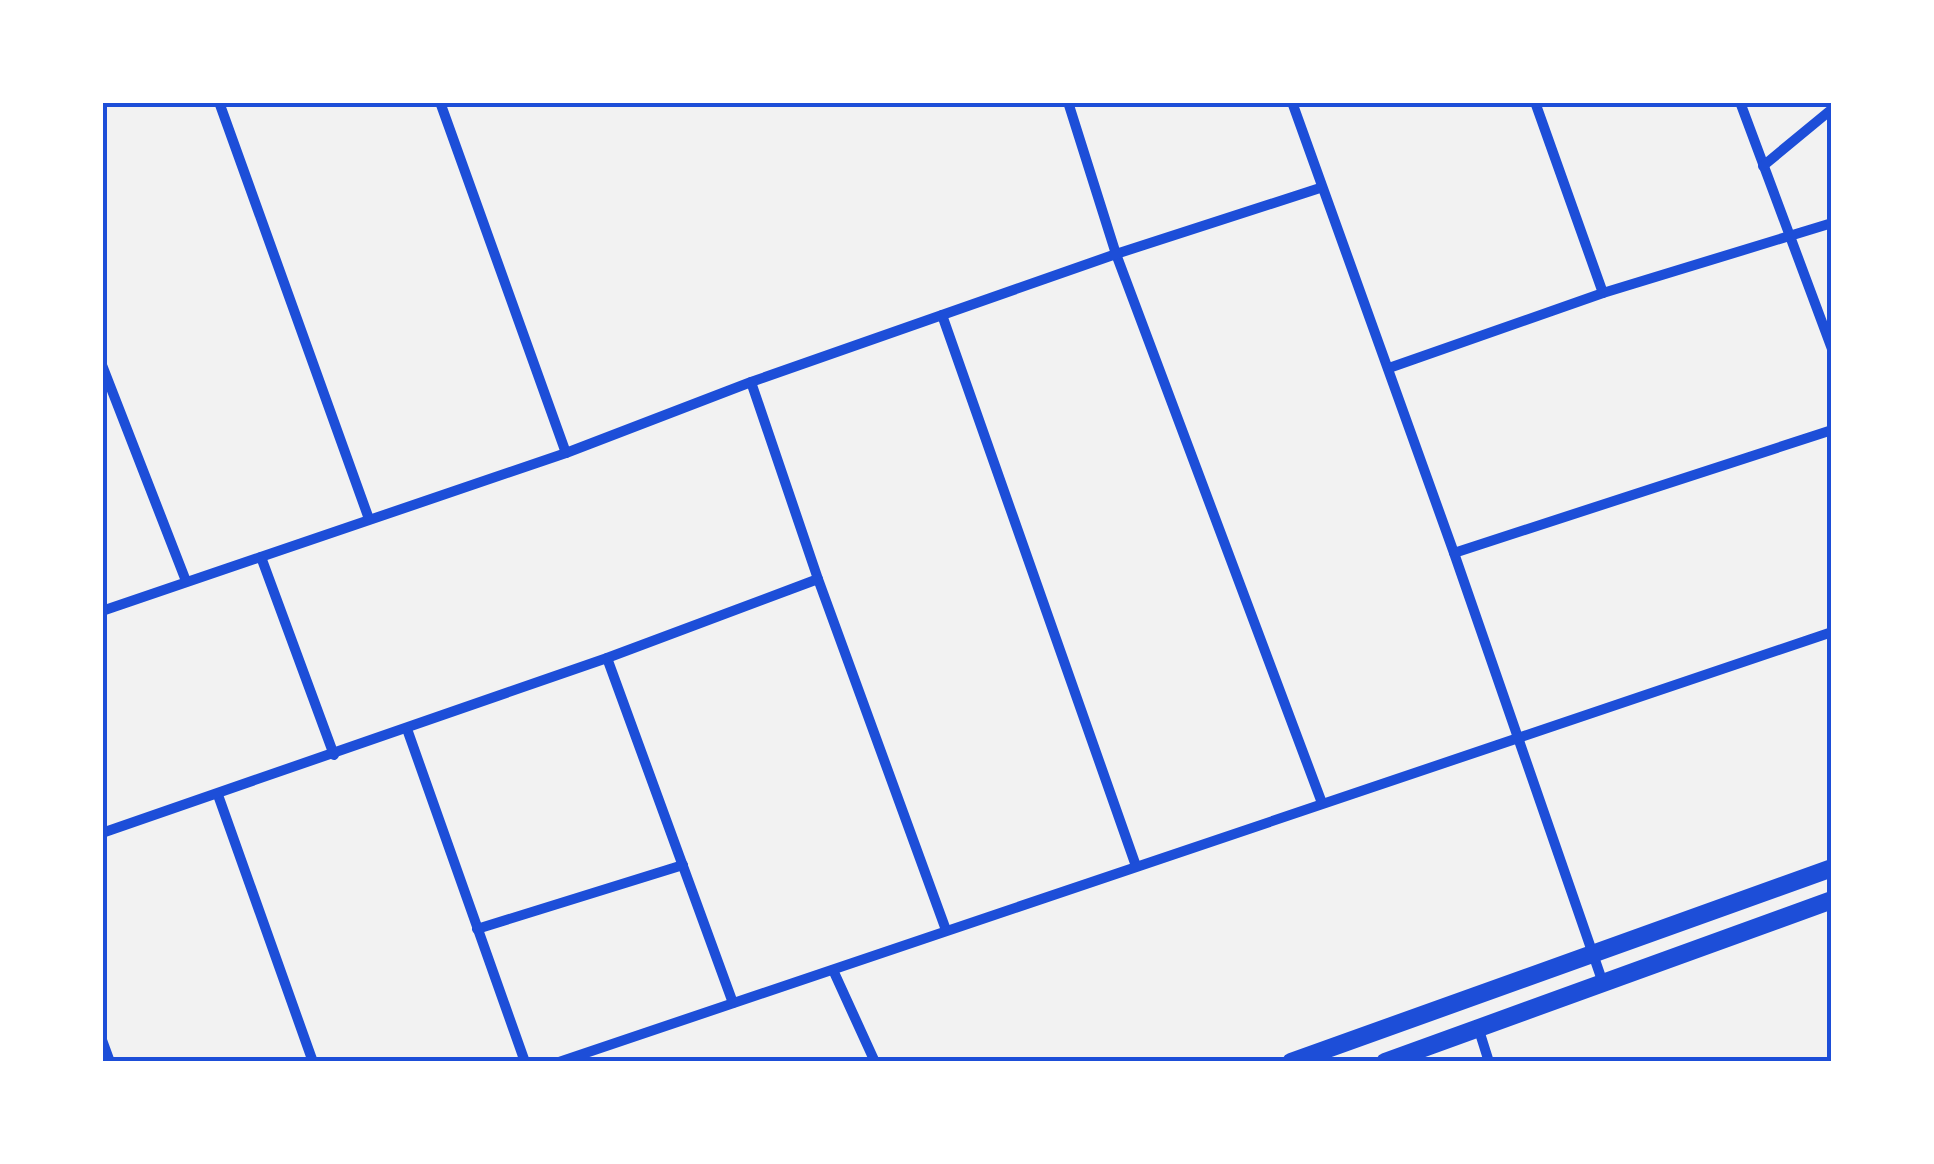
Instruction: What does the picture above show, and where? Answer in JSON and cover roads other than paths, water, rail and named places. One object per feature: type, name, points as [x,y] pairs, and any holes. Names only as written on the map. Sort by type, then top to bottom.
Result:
[{"type":"street","points":[[218,102],[370,519]]},
{"type":"street","points":[[440,102],[566,453]]},
{"type":"street","points":[[1068,102],[1116,254],[1322,803]]},
{"type":"street","points":[[1292,102],[1603,983]]},
{"type":"street","points":[[1535,102],[1603,294]]},
{"type":"street","points":[[1740,102],[1832,349]]},
{"type":"street","points":[[1764,166],[1832,109]]},
{"type":"street","points":[[102,611],[566,453],[751,382],[1116,254],[1320,188]]},
{"type":"street","points":[[1389,368],[1603,294],[1832,223]]},
{"type":"street","points":[[942,315],[1136,866]]},
{"type":"street","points":[[102,365],[107,392],[186,581]]},
{"type":"street","points":[[751,382],[818,580],[946,930]]},
{"type":"street","points":[[1454,552],[1832,430]]},
{"type":"street","points":[[260,557],[334,755]]},
{"type":"street","points":[[102,833],[334,755],[818,580]]},
{"type":"street","points":[[559,1062],[1832,632]]},
{"type":"street","points":[[607,658],[733,1003]]},
{"type":"street","points":[[407,729],[525,1062]]},
{"type":"street","points":[[218,795],[312,1062]]},
{"type":"street","points":[[478,929],[683,865]]},
{"type":"street","points":[[1290,1062],[1832,868]]},
{"type":"street","points":[[1386,1062],[1832,900]]},
{"type":"street","points":[[833,970],[875,1062]]},
{"type":"street","points":[[1478,1028],[1489,1062]]},
{"type":"street","points":[[102,1040],[110,1062]]}]
